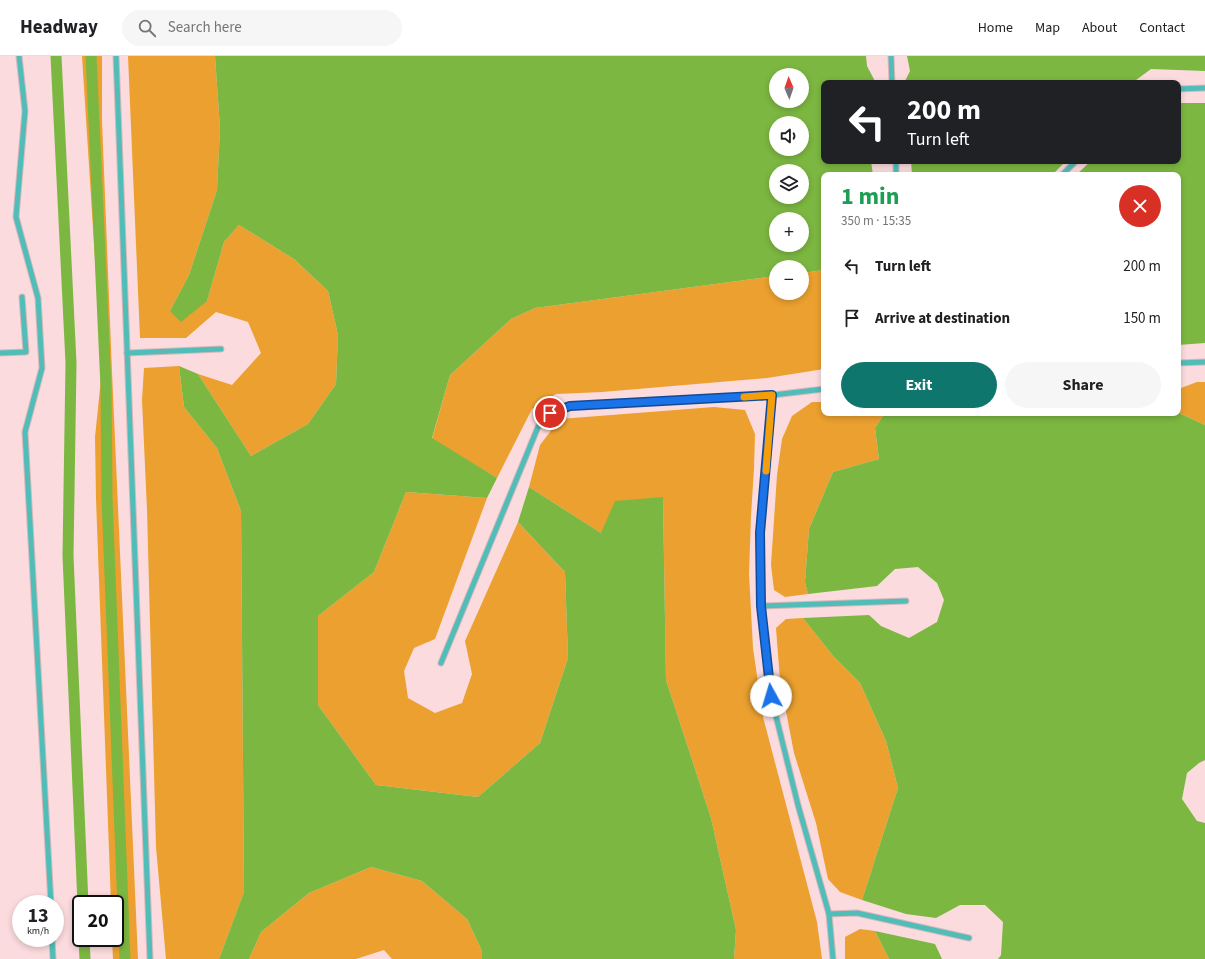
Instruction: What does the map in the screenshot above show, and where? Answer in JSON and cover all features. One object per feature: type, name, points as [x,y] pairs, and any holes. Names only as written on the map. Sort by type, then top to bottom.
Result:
[{"type":"lane","points":[[19,56],[25,111],[16,217],[38,298],[42,368],[25,432],[50,895]]},
{"type":"lane","points":[[116,56],[150,959]]},
{"type":"lane","points":[[891,56],[892,80]]},
{"type":"lane","points":[[1181,89],[1205,88]]},
{"type":"lane","points":[[1065,172],[1073,164]]},
{"type":"lane","points":[[0,353],[26,352],[22,297]]},
{"type":"lane","points":[[127,353],[221,349]]},
{"type":"lane","points":[[1181,364],[1205,362]]},
{"type":"lane","points":[[441,663],[538,427],[550,413],[570,406],[772,395],[821,389]]},
{"type":"lane","points":[[772,395],[760,533],[761,606],[771,696],[798,804],[829,914],[833,959]]},
{"type":"lane","points":[[761,606],[906,601]]},
{"type":"lane","points":[[829,914],[857,913],[969,938]]},
{"type":"lane","points":[[52,947],[53,959]]},
{"type":"shaded area","points":[[82,56],[102,56],[102,121],[112,372],[138,959],[113,959],[112,947],[124,947],[124,895],[111,895],[96,499],[95,437],[102,369]]},
{"type":"shaded area","points":[[128,56],[215,56],[220,128],[217,190],[189,275],[170,311],[207,301],[224,242],[239,225],[294,259],[328,291],[338,335],[336,384],[308,424],[251,456],[198,374],[232,385],[261,353],[248,322],[216,312],[186,338],[140,338]]},
{"type":"shaded area","points":[[215,56],[866,56],[867,66],[874,80],[821,80],[821,164],[871,164],[873,172],[821,172],[821,270],[809,272],[809,260],[769,260],[769,277],[535,308],[511,319],[450,375],[432,438],[497,478],[487,498],[406,492],[374,572],[318,616],[318,705],[376,785],[478,797],[540,743],[568,658],[565,572],[518,522],[529,487],[601,533],[615,501],[663,497],[666,680],[711,818],[736,930],[734,959],[482,959],[482,951],[467,919],[422,881],[371,867],[309,893],[261,932],[249,959],[219,959],[244,892],[241,511],[217,448],[184,407],[179,366],[198,374],[251,456],[308,424],[336,384],[338,335],[328,291],[294,259],[239,225],[224,242],[207,301],[181,322],[170,311],[189,275],[217,190],[220,128]]},
{"type":"shaded area","points":[[907,56],[1205,56],[1205,71],[1151,69],[1136,80],[906,80],[910,71]]},
{"type":"shaded area","points":[[1181,103],[1205,103],[1205,343],[1181,345],[1181,172],[1079,172],[1088,164],[1181,164]]},
{"type":"shaded area","points":[[911,164],[1063,164],[1055,172],[912,172]]},
{"type":"shaded area","points":[[821,270],[821,369],[767,378],[602,392],[556,394],[532,409],[497,478],[432,439],[450,375],[511,319],[535,308],[769,277],[769,300],[809,300],[809,272]]},
{"type":"shaded area","points":[[179,366],[184,407],[217,448],[241,511],[244,892],[219,959],[166,959],[156,847],[147,510],[142,400],[144,368]]},
{"type":"shaded area","points":[[1197,382],[1205,382],[1205,425],[1181,414],[1181,388]]},
{"type":"shaded area","points":[[812,402],[821,402],[821,416],[883,416],[875,428],[879,459],[833,472],[809,529],[805,582],[808,594],[785,597],[774,590],[771,565],[777,475],[782,439],[792,416]]},
{"type":"shaded area","points":[[714,407],[745,410],[755,434],[749,574],[753,648],[763,717],[817,922],[822,959],[734,959],[736,930],[711,818],[666,680],[663,498],[601,533],[529,487],[540,445],[560,419]]},
{"type":"shaded area","points":[[1181,414],[1205,425],[1205,760],[1187,773],[1182,799],[1197,821],[1205,823],[1205,959],[998,959],[1001,955],[1003,922],[985,905],[960,905],[936,918],[906,914],[862,900],[898,788],[886,741],[860,683],[834,657],[803,618],[869,615],[881,626],[909,638],[937,622],[944,600],[937,583],[918,567],[895,569],[877,586],[808,594],[805,582],[809,529],[833,472],[879,459],[875,428],[883,416],[1181,416]]},
{"type":"shaded area","points":[[406,492],[487,498],[435,639],[414,648],[404,671],[408,698],[435,713],[462,703],[472,674],[465,641],[518,522],[565,572],[568,658],[540,743],[478,797],[376,785],[318,705],[318,616],[374,572]]},
{"type":"shaded area","points":[[803,618],[834,657],[860,683],[886,741],[898,788],[862,900],[840,892],[828,879],[816,823],[794,753],[780,680],[776,628],[786,619]]},
{"type":"shaded area","points":[[371,867],[422,881],[467,919],[482,951],[482,959],[392,959],[384,950],[356,959],[249,959],[261,932],[309,893]]},
{"type":"shaded area","points":[[860,929],[875,931],[889,959],[845,959],[845,937]]},
{"type":"shaded area","points":[[875,931],[935,944],[942,959],[889,959]]},
{"type":"waterway","points":[[56,56],[71,363],[68,556],[83,895]]},
{"type":"waterway","points":[[91,56],[106,387],[107,498],[125,959]]},
{"type":"waterway","points":[[84,947],[85,959]]},
{"type":"slow traffic","points":[[744,397],[772,395],[766,471]]},
{"type":"route","points":[[550,413],[570,406],[772,395],[760,533],[761,606],[771,696]]}]
